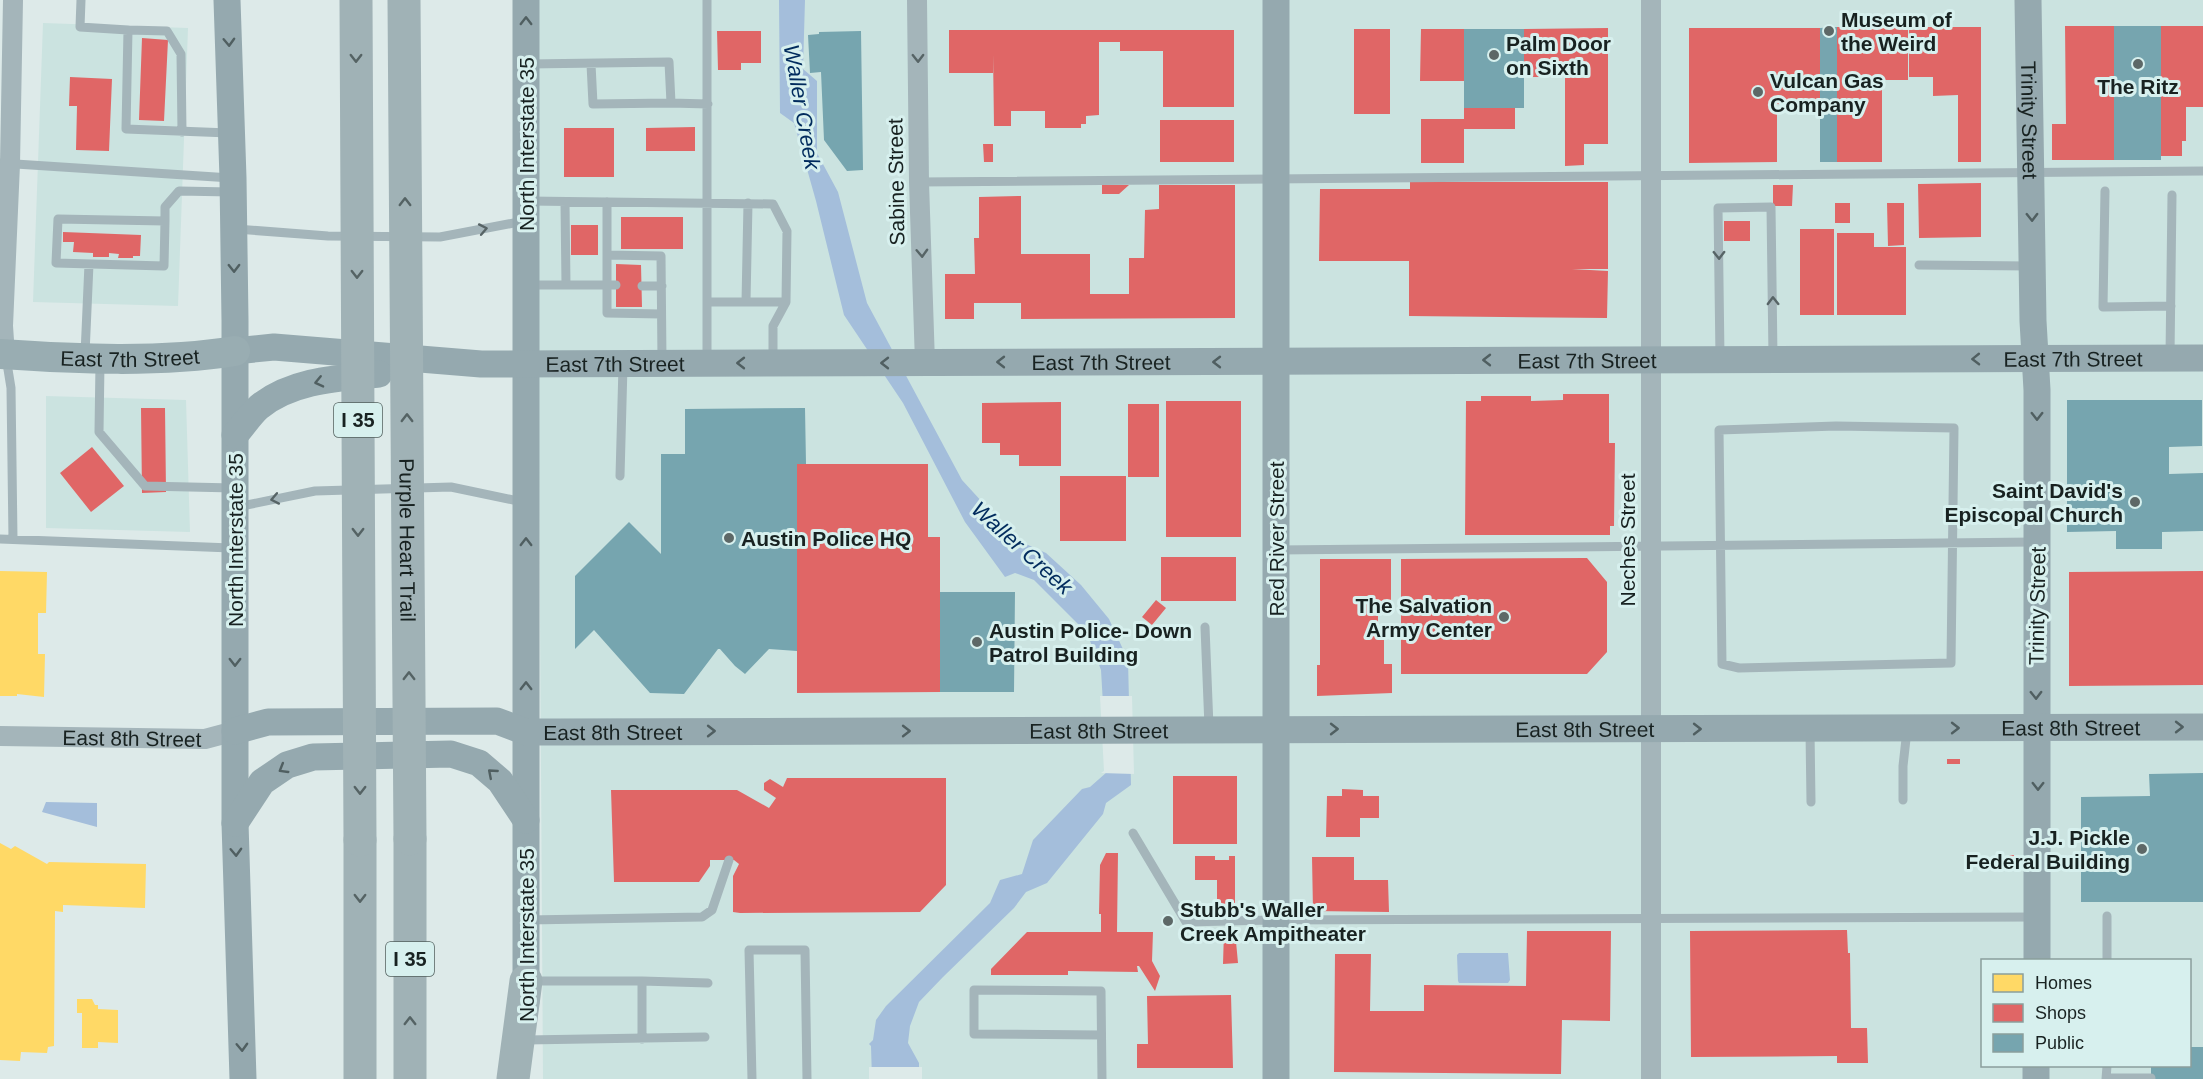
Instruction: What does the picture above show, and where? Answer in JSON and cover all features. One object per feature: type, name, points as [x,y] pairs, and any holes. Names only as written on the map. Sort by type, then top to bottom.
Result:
[{"type":"highway","name":"I 35","points":[[356,0],[360,1079]]},
{"type":"highway","name":"Purple Heart Trail","points":[[404,0],[410,1079]]},
{"type":"highway","points":[[513,1079],[526,981]]},
{"type":"main road","name":"North Interstate 35","points":[[227,0],[234,229],[235,823],[243,1079]]},
{"type":"main road","name":"North Interstate 35","points":[[526,0],[526,1079]]},
{"type":"main road","name":"Red River Street","points":[[1276,0],[1276,1079]]},
{"type":"main road","name":"Trinity Street","points":[[2028,0],[2034,358],[2037,390],[2037,959]]},
{"type":"main road","name":"East 7th Street","points":[[3,355],[198,357],[274,347],[482,364],[2203,358]]},
{"type":"main road","points":[[235,435],[259,407],[279,394],[303,386],[333,379],[482,364]]},
{"type":"main road","name":"East 8th Street","points":[[235,731],[268,722],[497,721],[526,732],[2203,727]]},
{"type":"main road","points":[[235,823],[262,782],[287,765],[313,757],[451,754],[479,763],[500,781],[526,820]]},
{"type":"street","points":[[3,355],[5,164],[13,0]]},
{"type":"street","name":"Sabine Street","points":[[917,0],[919,182],[926,363]]},
{"type":"street","name":"Neches Street","points":[[1651,0],[1651,1079]]},
{"type":"street","name":"East 8th Street","points":[[0,736],[205,739],[235,731]]},
{"type":"lane","points":[[81,0],[80,27],[167,31],[181,54],[182,132]]},
{"type":"lane","points":[[707,363],[708,0]]},
{"type":"lane","points":[[128,30],[126,129],[231,133]]},
{"type":"lane","points":[[526,64],[669,62],[670,103]]},
{"type":"lane","points":[[591,64],[593,104],[708,104]]},
{"type":"lane","points":[[5,164],[233,185]]},
{"type":"lane","points":[[919,182],[2203,171]]},
{"type":"lane","points":[[165,221],[58,219],[57,263],[164,266],[165,221],[165,207],[180,192],[233,185]]},
{"type":"lane","points":[[2105,191],[2103,307],[2171,306]]},
{"type":"lane","points":[[2170,359],[2172,195]]},
{"type":"lane","points":[[564,202],[566,285]]},
{"type":"lane","points":[[234,229],[328,236],[440,237],[564,202],[773,204],[788,231],[786,302],[773,326],[773,363]]},
{"type":"lane","points":[[607,202],[607,255],[611,285],[607,313],[661,314]]},
{"type":"lane","points":[[746,302],[748,203]]},
{"type":"lane","points":[[1720,360],[1718,208],[1771,207],[1773,360]]},
{"type":"lane","points":[[607,255],[661,256],[662,363]]},
{"type":"lane","points":[[89,264],[99,432],[145,486],[235,498],[315,491],[451,487],[525,503]]},
{"type":"lane","points":[[1919,265],[2032,266]]},
{"type":"lane","points":[[526,285],[611,285]]},
{"type":"lane","points":[[642,286],[662,286]]},
{"type":"lane","points":[[707,302],[786,302]]},
{"type":"lane","points":[[3,355],[11,388],[12,539]]},
{"type":"lane","points":[[620,476],[623,363]]},
{"type":"lane","points":[[1836,426],[1954,428],[1951,663],[1738,668],[1722,664],[1719,546],[1719,430],[1836,426]]},
{"type":"lane","points":[[0,539],[234,548]]},
{"type":"lane","points":[[1276,550],[2038,542]]},
{"type":"lane","points":[[1205,627],[1209,730]]},
{"type":"lane","points":[[1810,728],[1811,802]]},
{"type":"lane","points":[[1903,800],[1903,766],[1908,728]]},
{"type":"lane","points":[[1133,833],[1186,922],[2037,917]]},
{"type":"lane","points":[[526,920],[702,917],[712,910],[729,860]]},
{"type":"lane","points":[[2107,916],[2107,959]]},
{"type":"lane","points":[[752,1079],[749,950],[805,950],[807,1079]]},
{"type":"lane","points":[[526,981],[708,983]]},
{"type":"lane","points":[[642,981],[642,1039]]},
{"type":"lane","points":[[1101,1035],[974,1034],[974,990],[1101,991],[1102,1079]]},
{"type":"lane","points":[[526,1040],[705,1037]]},
{"type":"lane","points":[[2106,1078],[2151,1078]]},
{"type":"shaded area","points":[[536,0],[2203,0],[2203,1079],[543,1079]]},
{"type":"shaded area","points":[[43,23],[188,28],[178,306],[33,302]]},
{"type":"shaded area","points":[[46,396],[186,400],[190,532],[46,528]]},
{"type":"water","name":"Waller Creek","points":[[779,0],[805,0],[803,69],[817,81],[817,153],[838,192],[867,303],[962,480],[1017,540],[1046,553],[1081,585],[1109,619],[1128,660],[1131,785],[1106,803],[1103,814],[1047,883],[1026,892],[1014,908],[919,1002],[910,1026],[908,1043],[919,1063],[919,1079],[872,1079],[871,1046],[869,1044],[873,1040],[876,1020],[886,1006],[990,903],[1000,880],[1022,874],[1033,840],[1082,789],[1090,787],[1107,772],[1101,670],[1087,633],[1034,580],[1015,573],[1005,577],[965,522],[903,403],[844,315],[794,123],[780,113]]},
{"type":"water","points":[[46,802],[97,803],[97,827],[42,812]]},
{"type":"water","points":[[1459,953],[1508,953],[1510,980],[1508,983],[1459,983],[1457,955]]},
{"type":"pier","points":[[1100,696],[1132,696],[1134,774],[1101,773],[1104,771]]},
{"type":"pier","points":[[869,1067],[922,1067],[922,1079],[869,1079]]},
{"type":"building: Homes","points":[[0,571],[47,572],[46,613],[38,613],[38,654],[45,654],[44,697],[17,694],[17,696],[0,696]]},
{"type":"building: Homes","points":[[0,843],[11,849],[15,846],[47,864],[49,862],[146,864],[145,908],[63,905],[63,912],[55,911],[54,1046],[48,1047],[47,1053],[21,1052],[20,1061],[0,1060]]},
{"type":"building: Homes","points":[[77,999],[92,999],[95,1005],[98,1005],[98,1009],[118,1010],[118,1043],[98,1042],[98,1048],[82,1048],[82,1013],[77,1013]]},
{"type":"building: Shops","points":[[2065,26],[2114,26],[2114,160],[2052,160],[2052,124],[2066,124]]},
{"type":"building: Shops","points":[[2161,26],[2203,26],[2203,107],[2186,107],[2186,141],[2182,141],[2182,156],[2161,156]]},
{"type":"building: Shops","points":[[1837,27],[1908,27],[1908,80],[1882,80],[1882,162],[1837,162]]},
{"type":"building: Shops","points":[[1909,27],[1981,27],[1981,162],[1958,162],[1958,95],[1933,96],[1933,77],[1909,77]]},
{"type":"building: Shops","points":[[1608,28],[1608,144],[1584,144],[1584,165],[1565,166],[1565,77],[1524,77],[1524,29]]},
{"type":"building: Shops","points":[[1689,28],[1820,28],[1820,106],[1777,104],[1777,162],[1689,163]]},
{"type":"building: Shops","points":[[1354,29],[1390,29],[1390,114],[1354,114]]},
{"type":"building: Shops","points":[[1421,29],[1464,29],[1464,81],[1420,81]]},
{"type":"building: Shops","points":[[949,30],[1234,30],[1234,107],[1163,107],[1163,51],[1120,51],[1120,42],[1099,42],[1099,115],[1086,116],[1086,124],[1081,124],[1081,128],[1045,128],[1045,111],[1011,111],[1011,126],[994,126],[993,54],[993,73],[949,73]]},
{"type":"building: Shops","points":[[717,31],[761,31],[761,63],[741,63],[741,70],[718,70]]},
{"type":"building: Shops","points":[[142,38],[168,40],[164,121],[139,120]]},
{"type":"building: Shops","points":[[70,77],[112,79],[109,151],[76,150],[77,106],[69,106]]},
{"type":"building: Shops","points":[[1464,108],[1515,108],[1515,129],[1464,129],[1464,163],[1421,163],[1421,119],[1464,119]]},
{"type":"building: Shops","points":[[1160,120],[1234,120],[1234,162],[1160,162]]},
{"type":"building: Shops","points":[[695,127],[695,151],[646,151],[646,128]]},
{"type":"building: Shops","points":[[564,128],[614,128],[614,177],[564,177]]},
{"type":"building: Shops","points":[[983,144],[993,144],[993,162],[984,162]]},
{"type":"building: Shops","points":[[1410,182],[1608,182],[1608,269],[1572,269],[1608,271],[1607,318],[1409,316],[1409,261],[1319,261],[1320,189],[1410,189]]},
{"type":"building: Shops","points":[[1981,183],[1981,237],[1919,238],[1918,184]]},
{"type":"building: Shops","points":[[1102,185],[1129,185],[1119,194],[1102,194]]},
{"type":"building: Shops","points":[[1159,185],[1235,185],[1235,318],[1021,319],[1021,303],[974,303],[974,319],[945,319],[945,274],[975,274],[974,238],[979,238],[979,197],[1021,196],[1021,254],[1090,254],[1090,294],[1129,294],[1129,258],[1144,258],[1145,210],[1159,209]]},
{"type":"building: Shops","points":[[1773,185],[1793,185],[1792,206],[1773,206]]},
{"type":"building: Shops","points":[[1835,203],[1850,203],[1850,223],[1835,223]]},
{"type":"building: Shops","points":[[1887,203],[1904,203],[1904,245],[1888,246]]},
{"type":"building: Shops","points":[[621,217],[683,217],[683,249],[621,249]]},
{"type":"building: Shops","points":[[1724,221],[1750,221],[1750,241],[1724,241]]},
{"type":"building: Shops","points":[[571,225],[598,225],[598,255],[571,255]]},
{"type":"building: Shops","points":[[1800,229],[1834,229],[1834,315],[1800,315]]},
{"type":"building: Shops","points":[[63,232],[141,235],[140,256],[118,258],[119,254],[109,253],[109,257],[93,257],[93,253],[73,252],[74,242],[63,242]]},
{"type":"building: Shops","points":[[1837,233],[1874,233],[1874,247],[1906,247],[1906,315],[1837,315]]},
{"type":"building: Shops","points":[[616,264],[641,265],[642,307],[616,307]]},
{"type":"building: Shops","points":[[1563,394],[1609,394],[1609,443],[1615,443],[1614,526],[1610,526],[1610,535],[1465,535],[1466,401],[1481,401],[1481,396],[1531,396],[1531,401],[1563,400]]},
{"type":"building: Shops","points":[[1166,401],[1241,401],[1241,537],[1166,537]]},
{"type":"building: Shops","points":[[1061,402],[1061,466],[1019,466],[1019,455],[1000,455],[1000,443],[982,443],[982,403]]},
{"type":"building: Shops","points":[[1128,404],[1159,404],[1159,477],[1128,477]]},
{"type":"building: Shops","points":[[141,408],[165,408],[166,492],[142,493]]},
{"type":"building: Shops","points":[[92,447],[124,486],[91,512],[60,473]]},
{"type":"building: Shops","points":[[797,464],[928,464],[928,537],[940,537],[940,692],[797,693]]},
{"type":"building: Shops","points":[[1060,476],[1126,476],[1126,541],[1060,541]]},
{"type":"building: Shops","points":[[1161,557],[1236,557],[1236,601],[1161,601]]},
{"type":"building: Shops","name":"The Salvation Army Center","points":[[1587,558],[1607,582],[1607,652],[1587,674],[1401,674],[1401,559]]},
{"type":"building: Shops","points":[[1320,559],[1391,559],[1391,612],[1378,612],[1378,638],[1384,638],[1384,664],[1392,664],[1392,693],[1317,696],[1317,665],[1320,665]]},
{"type":"building: Shops","points":[[2203,571],[2203,685],[2069,686],[2069,572]]},
{"type":"building: Shops","points":[[1156,600],[1166,608],[1152,625],[1142,617]]},
{"type":"building: Shops","points":[[1947,759],[1960,759],[1960,764],[1947,764]]},
{"type":"building: Shops","points":[[1173,776],[1237,776],[1237,844],[1173,844]]},
{"type":"building: Shops","points":[[787,778],[946,778],[946,885],[920,912],[740,913],[733,912],[733,876],[739,864],[734,860],[710,860],[710,866],[699,882],[614,882],[611,790],[737,790],[769,808],[776,798],[764,790],[764,783],[770,779],[783,787]]},
{"type":"building: Shops","points":[[1342,789],[1363,790],[1363,796],[1379,796],[1379,818],[1360,818],[1360,837],[1326,837],[1327,796],[1342,796]]},
{"type":"building: Shops","points":[[1106,853],[1118,853],[1117,932],[1153,932],[1152,961],[1160,976],[1155,991],[1139,966],[1137,966],[1138,972],[1068,971],[1068,975],[991,975],[991,969],[1027,932],[1101,932],[1100,865]]},
{"type":"building: Shops","points":[[2009,855],[2014,855],[2015,868],[2009,868]]},
{"type":"building: Shops","points":[[1195,856],[1215,856],[1215,860],[1229,860],[1229,856],[1235,856],[1235,912],[1217,912],[1217,880],[1195,880]]},
{"type":"building: Shops","points":[[1312,857],[1354,857],[1354,880],[1388,880],[1389,912],[1313,911]]},
{"type":"building: Shops","points":[[1847,930],[1848,953],[1850,953],[1851,1028],[1867,1028],[1868,1063],[1837,1063],[1837,1056],[1691,1057],[1690,931]]},
{"type":"building: Shops","points":[[1224,931],[1235,931],[1238,963],[1223,964]]},
{"type":"building: Shops","points":[[1527,931],[1611,931],[1610,1021],[1562,1020],[1561,1074],[1334,1072],[1335,954],[1371,954],[1370,1011],[1424,1011],[1424,985],[1526,986]]},
{"type":"building: Shops","points":[[1231,995],[1233,1068],[1137,1068],[1137,1044],[1148,1044],[1147,996]]},
{"type":"building: Public","name":"The Ritz","points":[[2114,26],[2161,26],[2161,160],[2114,160]]},
{"type":"building: Public","points":[[1837,27],[1837,162],[1820,162],[1820,28]]},
{"type":"building: Public","name":"Palm Door on Sixth","points":[[1464,29],[1524,29],[1524,108],[1464,108]]},
{"type":"building: Public","points":[[861,31],[863,170],[847,171],[824,140],[821,72],[810,73],[808,35],[819,34],[819,32]]},
{"type":"building: Public","name":"Saint David's Episcopal Church","points":[[2067,400],[2202,400],[2202,446],[2169,447],[2169,474],[2203,473],[2203,531],[2162,532],[2162,549],[2116,549],[2116,531],[2067,532]]},
{"type":"building: Public","name":"Austin Police HQ","points":[[805,408],[806,464],[797,464],[797,651],[769,649],[745,674],[718,649],[684,694],[650,693],[594,630],[575,649],[575,576],[629,522],[661,554],[661,454],[685,454],[685,409]]},
{"type":"building: Public","name":"Austin Police- Down Patrol Building","points":[[940,592],[1015,592],[1014,692],[940,692]]},
{"type":"building: Public","name":"J.J. Pickle Federal Building","points":[[2203,773],[2203,902],[2081,902],[2081,797],[2150,796],[2149,774]]},
{"type":"building: Public","points":[[2191,1047],[2203,1047],[2203,1079],[2151,1079],[2151,1067],[2191,1067]]},
{"type":"place","name":"Museum of the Weird","points":[[1829,31]]},
{"type":"place","name":"Palm Door on Sixth","points":[[1494,55]]},
{"type":"place","name":"The Ritz","points":[[2138,64]]},
{"type":"place","name":"Vulcan Gas Company","points":[[1758,92]]},
{"type":"place","name":"Saint David's Episcopal Church","points":[[2135,502]]},
{"type":"place","name":"Austin Police HQ","points":[[729,538]]},
{"type":"place","name":"The Salvation Army Center","points":[[1504,617]]},
{"type":"place","name":"Austin Police- Down Patrol Building","points":[[977,642]]},
{"type":"place","name":"J.J. Pickle Federal Building","points":[[2142,849]]},
{"type":"place","name":"Stubb's Waller Creek Ampitheater","points":[[1168,921]]}]
